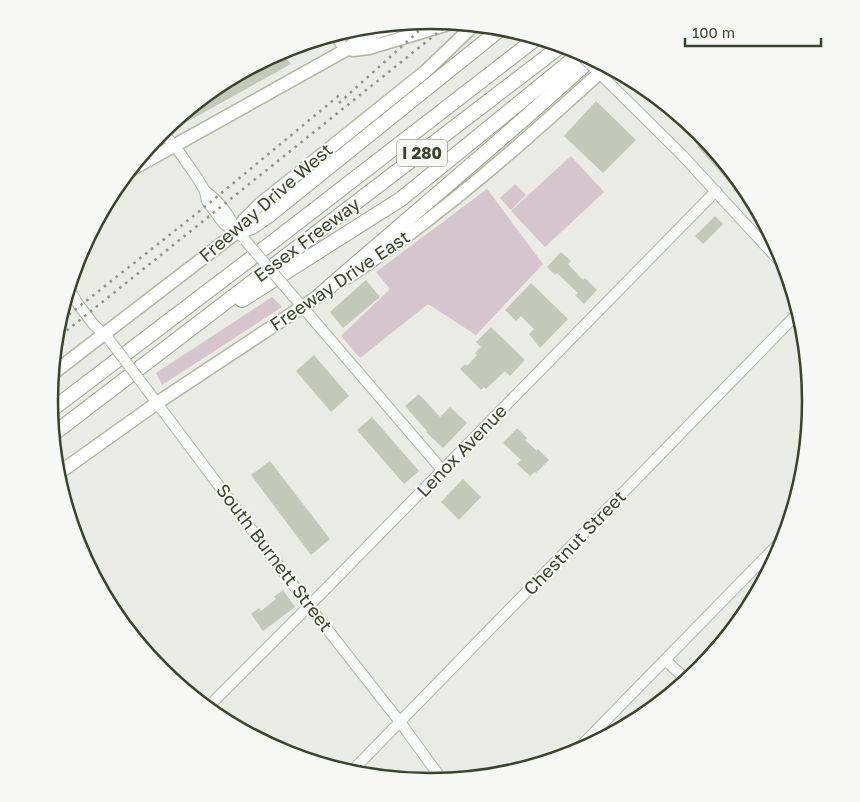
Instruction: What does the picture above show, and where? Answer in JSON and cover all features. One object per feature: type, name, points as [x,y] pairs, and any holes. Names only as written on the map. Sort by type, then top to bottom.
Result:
[{"type":"highway","points":[[241,236],[494,34]]},
{"type":"highway","name":"Essex Freeway","points":[[58,405],[532,43]]},
{"type":"highway","name":"Essex Freeway","points":[[59,429],[555,51]]},
{"type":"highway","points":[[159,352],[401,199],[575,58]]},
{"type":"highway","points":[[320,295],[410,215],[511,131],[596,68]]},
{"type":"main road","points":[[346,51],[369,48],[432,29]]},
{"type":"main road","name":"Freeway Drive West","points":[[60,369],[108,338],[241,236],[244,220],[259,205],[426,71],[467,31]]},
{"type":"main road","points":[[145,162],[346,51],[365,35]]},
{"type":"main road","name":"Freeway Drive East","points":[[64,469],[157,403],[320,295]]},
{"type":"street","points":[[338,40],[346,51]]},
{"type":"street","points":[[604,72],[770,251]]},
{"type":"street","points":[[167,138],[175,146],[205,191],[207,201],[224,224],[241,236],[443,470]]},
{"type":"street","name":"Lenox Avenue","points":[[212,702],[309,606],[716,191]]},
{"type":"street","name":"South Burnett Street","points":[[73,295],[94,325],[108,338],[437,773]]},
{"type":"street","name":"Chestnut Street","points":[[357,766],[793,318]]},
{"type":"street","points":[[589,738],[770,553]]},
{"type":"street","points":[[665,660],[681,675]]},
{"type":"shaded area","points":[[571,156],[604,192],[545,247],[511,211]]},
{"type":"shaded area","points":[[515,184],[526,195],[511,210],[500,198]]},
{"type":"shaded area","points":[[487,189],[543,264],[476,335],[428,304],[360,358],[341,336],[390,289],[376,272]]},
{"type":"shaded area","points":[[272,297],[282,307],[162,385],[156,373]]},
{"type":"building","points":[[286,58],[291,64],[180,126],[223,91],[265,67]]},
{"type":"building","points":[[596,101],[636,140],[603,173],[564,136]]},
{"type":"building","points":[[699,144],[710,156],[737,189],[736,190],[697,146]]},
{"type":"building","points":[[715,216],[723,224],[703,244],[695,236]]},
{"type":"building","points":[[561,252],[571,261],[568,264],[583,280],[585,278],[597,290],[584,304],[575,295],[578,293],[557,273],[555,275],[547,267]]},
{"type":"building","points":[[366,280],[380,297],[343,328],[330,312]]},
{"type":"building","points":[[531,283],[568,319],[540,348],[529,334],[534,329],[521,316],[516,321],[505,310]]},
{"type":"building","points":[[491,327],[525,360],[510,376],[505,371],[486,389],[484,387],[481,390],[460,369],[465,364],[467,366],[477,355],[475,353],[481,347],[476,342]]},
{"type":"building","points":[[314,355],[349,396],[331,412],[296,371]]},
{"type":"building","points":[[419,394],[440,417],[450,407],[467,423],[443,448],[426,432],[405,406]]},
{"type":"building","points":[[372,417],[419,471],[404,484],[357,430]]},
{"type":"building","points":[[517,428],[527,438],[525,440],[549,460],[536,473],[530,476],[517,464],[521,460],[503,443]]},
{"type":"building","points":[[270,461],[330,539],[311,555],[251,475]]},
{"type":"building","points":[[463,479],[481,497],[459,520],[441,502]]},
{"type":"building","points":[[283,590],[295,607],[263,631],[251,614],[259,608],[261,611],[276,599],[274,597]]},
{"type":"railway","points":[[339,103],[421,29]]},
{"type":"railway","points":[[64,333],[442,29]]},
{"type":"railway","points":[[68,316],[201,210],[342,93]]}]
